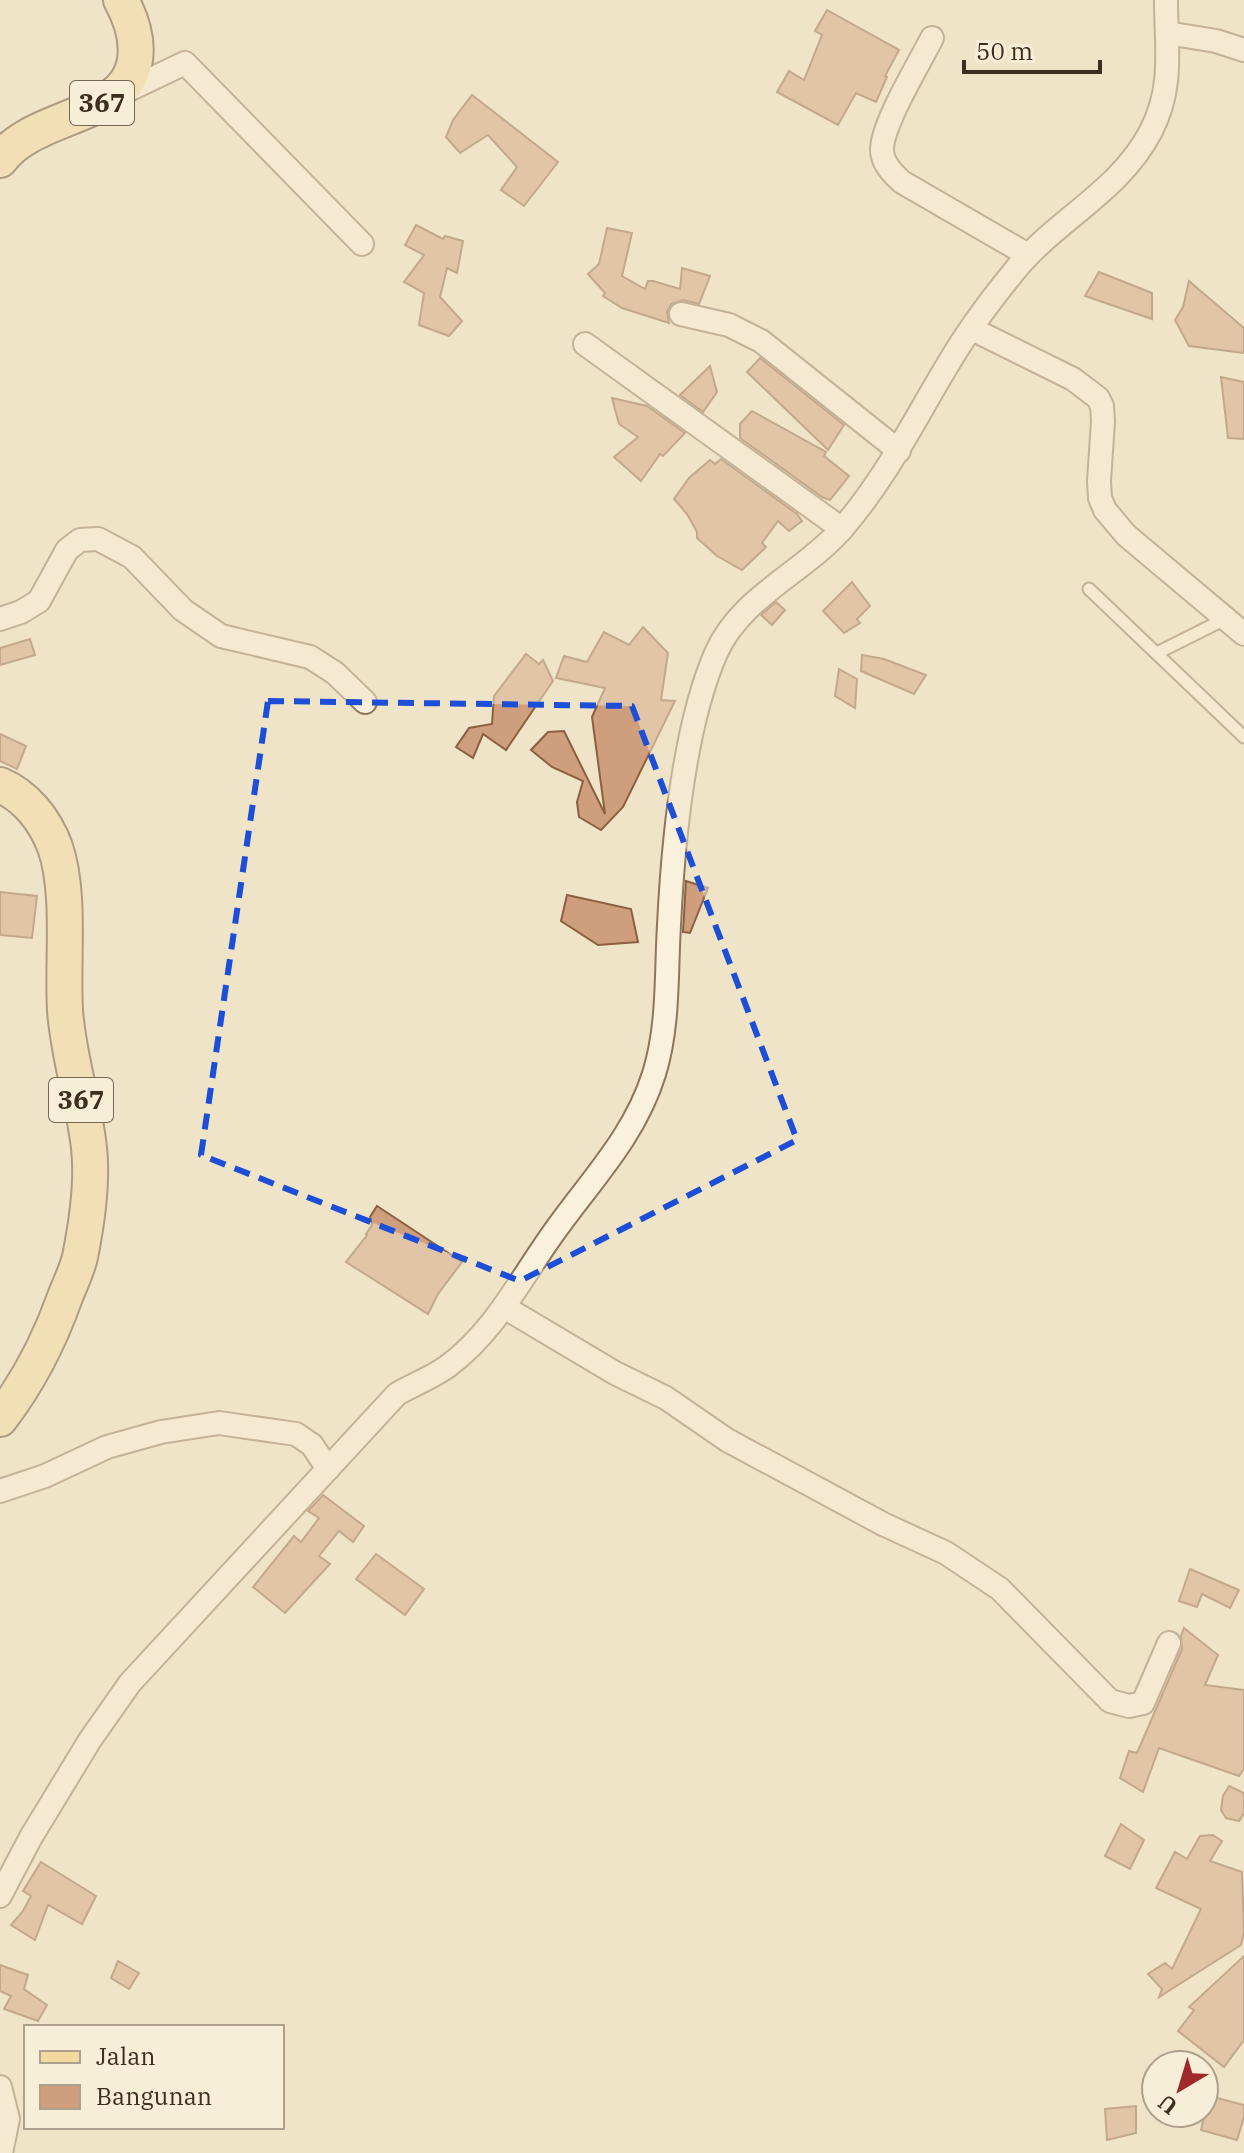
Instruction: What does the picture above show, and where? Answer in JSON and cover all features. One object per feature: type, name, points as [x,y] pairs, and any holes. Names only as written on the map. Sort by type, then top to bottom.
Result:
[{"type":"main road","name":"367","points":[[0,160],[25,136],[112,98],[125,86],[132,75],[136,57],[132,26],[121,0]]},
{"type":"main road","name":"367","points":[[0,785],[29,805],[56,849],[63,892],[65,1013],[89,1150],[89,1186],[79,1259],[38,1363],[0,1419]]},
{"type":"street","points":[[0,1896],[31,1837],[90,1740],[130,1683],[397,1394],[447,1367],[477,1340],[624,1139],[638,1116],[656,1070],[663,1031],[671,890],[683,780],[705,684],[716,653],[727,633],[756,600],[828,543],[879,482],[954,354],[1028,255],[1116,179],[1141,149],[1162,106],[1169,53],[1166,0]]},
{"type":"street","points":[[1167,33],[1216,41],[1244,50]]},
{"type":"street","points":[[932,38],[886,131],[882,154],[894,175],[902,182],[1028,255]]},
{"type":"street","points":[[112,98],[185,63],[362,244]]},
{"type":"street","points":[[681,314],[729,325],[761,341],[899,451]]},
{"type":"street","points":[[972,329],[1073,379],[1098,398],[1103,421],[1100,498],[1105,510],[1126,535],[1244,634]]},
{"type":"street","points":[[585,344],[842,529]]},
{"type":"street","points":[[0,619],[21,612],[39,601],[67,550],[80,540],[98,539],[132,557],[183,610],[221,636],[310,657],[335,673],[365,702]]},
{"type":"street","points":[[504,1307],[615,1373],[666,1398],[727,1440],[968,1567],[1000,1589],[1110,1701],[1129,1706],[1143,1703],[1169,1643]]},
{"type":"street","points":[[0,1491],[45,1476],[107,1447],[161,1432],[219,1423],[296,1434],[312,1445],[328,1469]]},
{"type":"street","points":[[0,2087],[8,2119],[1,2149]]},
{"type":"lane","points":[[1089,589],[1244,737]]},
{"type":"lane","points":[[1157,653],[1225,619]]},
{"type":"highlighted area","points":[[268,701],[632,706],[797,1140],[520,1281],[201,1155]]},
{"type":"building","points":[[827,10],[899,50],[876,102],[856,93],[838,125],[777,92],[789,71],[804,80],[822,35],[815,31]]},
{"type":"building","points":[[472,95],[558,162],[524,206],[501,190],[517,167],[488,135],[460,153],[446,137],[453,120]]},
{"type":"building","points":[[416,225],[443,239],[445,236],[463,241],[457,273],[447,268],[440,297],[462,321],[449,336],[419,325],[424,293],[404,282],[424,255],[405,245]]},
{"type":"building","points":[[607,228],[632,233],[622,276],[645,289],[648,281],[653,281],[680,289],[682,268],[710,276],[699,304],[683,300],[671,304],[667,312],[669,323],[622,308],[603,296],[605,293],[588,274],[599,264]]},
{"type":"building","points":[[1099,272],[1152,293],[1152,319],[1085,296]]},
{"type":"building","points":[[1189,281],[1244,328],[1244,353],[1189,346],[1175,320],[1183,307]]},
{"type":"building","points":[[760,358],[844,425],[828,450],[747,372]]},
{"type":"building","points":[[710,366],[717,392],[703,412],[680,395]]},
{"type":"building","points":[[1221,377],[1244,382],[1244,439],[1228,438]]},
{"type":"building","points":[[612,398],[647,406],[685,433],[663,456],[660,454],[641,481],[614,457],[638,437],[619,424]]},
{"type":"building","points":[[752,411],[826,452],[824,456],[849,476],[830,500],[740,438],[740,424]]},
{"type":"building","points":[[721,459],[797,514],[802,521],[789,531],[778,521],[762,543],[766,547],[742,570],[717,556],[697,538],[687,514],[674,499],[689,478],[710,460],[715,464]]},
{"type":"building","points":[[852,582],[870,606],[857,619],[860,623],[844,633],[823,611]]},
{"type":"building","points":[[776,602],[785,610],[772,625],[761,615]]},
{"type":"building","points":[[643,627],[668,653],[661,700],[675,701],[623,807],[601,830],[579,817],[577,802],[583,781],[552,767],[531,750],[548,732],[564,731],[605,814],[592,717],[605,688],[556,678],[564,656],[587,662],[604,632],[629,645]]},
{"type":"building","points":[[30,639],[35,655],[0,665],[0,648]]},
{"type":"building","points":[[526,654],[539,664],[543,660],[553,681],[506,750],[483,734],[473,758],[456,747],[469,728],[492,724],[494,696]]},
{"type":"building","points":[[862,655],[884,659],[926,675],[914,694],[861,671]]},
{"type":"building","points":[[839,669],[857,679],[855,708],[835,696]]},
{"type":"building","points":[[0,734],[26,746],[17,769],[0,761]]},
{"type":"building","points":[[686,881],[708,888],[690,933],[683,932]]},
{"type":"building","points":[[0,892],[37,896],[32,938],[0,935]]},
{"type":"building","points":[[567,895],[631,909],[638,942],[598,945],[561,921]]},
{"type":"building","points":[[377,1206],[462,1262],[438,1294],[428,1314],[346,1262],[367,1235],[372,1225],[370,1217]]},
{"type":"building","points":[[323,1495],[364,1526],[353,1542],[339,1531],[319,1556],[330,1564],[285,1613],[253,1587],[294,1536],[301,1542],[319,1518],[308,1511]]},
{"type":"building","points":[[376,1554],[424,1589],[405,1615],[356,1579]]},
{"type":"building","points":[[1190,1569],[1239,1590],[1230,1608],[1202,1594],[1197,1607],[1179,1601]]},
{"type":"building","points":[[1184,1628],[1218,1655],[1205,1685],[1244,1690],[1244,1769],[1239,1776],[1159,1748],[1143,1792],[1120,1778],[1129,1751],[1137,1753],[1182,1649]]},
{"type":"building","points":[[1229,1786],[1244,1793],[1244,1813],[1239,1821],[1226,1818],[1221,1810],[1223,1796]]},
{"type":"building","points":[[1121,1824],[1144,1840],[1130,1869],[1105,1856]]},
{"type":"building","points":[[1213,1835],[1222,1841],[1210,1861],[1242,1872],[1244,1932],[1241,1945],[1159,1997],[1162,1989],[1148,1974],[1165,1963],[1172,1969],[1201,1909],[1156,1888],[1175,1852],[1187,1859],[1200,1836]]},
{"type":"building","points":[[41,1862],[96,1896],[82,1924],[48,1905],[35,1940],[11,1925],[31,1896],[23,1891]]},
{"type":"building","points":[[1244,1956],[1244,2040],[1224,2067],[1220,2064],[1220,2049],[1201,2049],[1178,2031],[1194,2010],[1189,2007]]},
{"type":"building","points":[[118,1961],[139,1973],[129,1989],[111,1978]]},
{"type":"building","points":[[0,1965],[28,1975],[24,1989],[47,2005],[38,2021],[4,2009],[11,1996],[0,1991]]},
{"type":"building","points":[[1220,2099],[1244,2105],[1237,2140],[1201,2130],[1220,2129]]},
{"type":"building","points":[[1136,2106],[1136,2133],[1107,2140],[1105,2109]]}]
